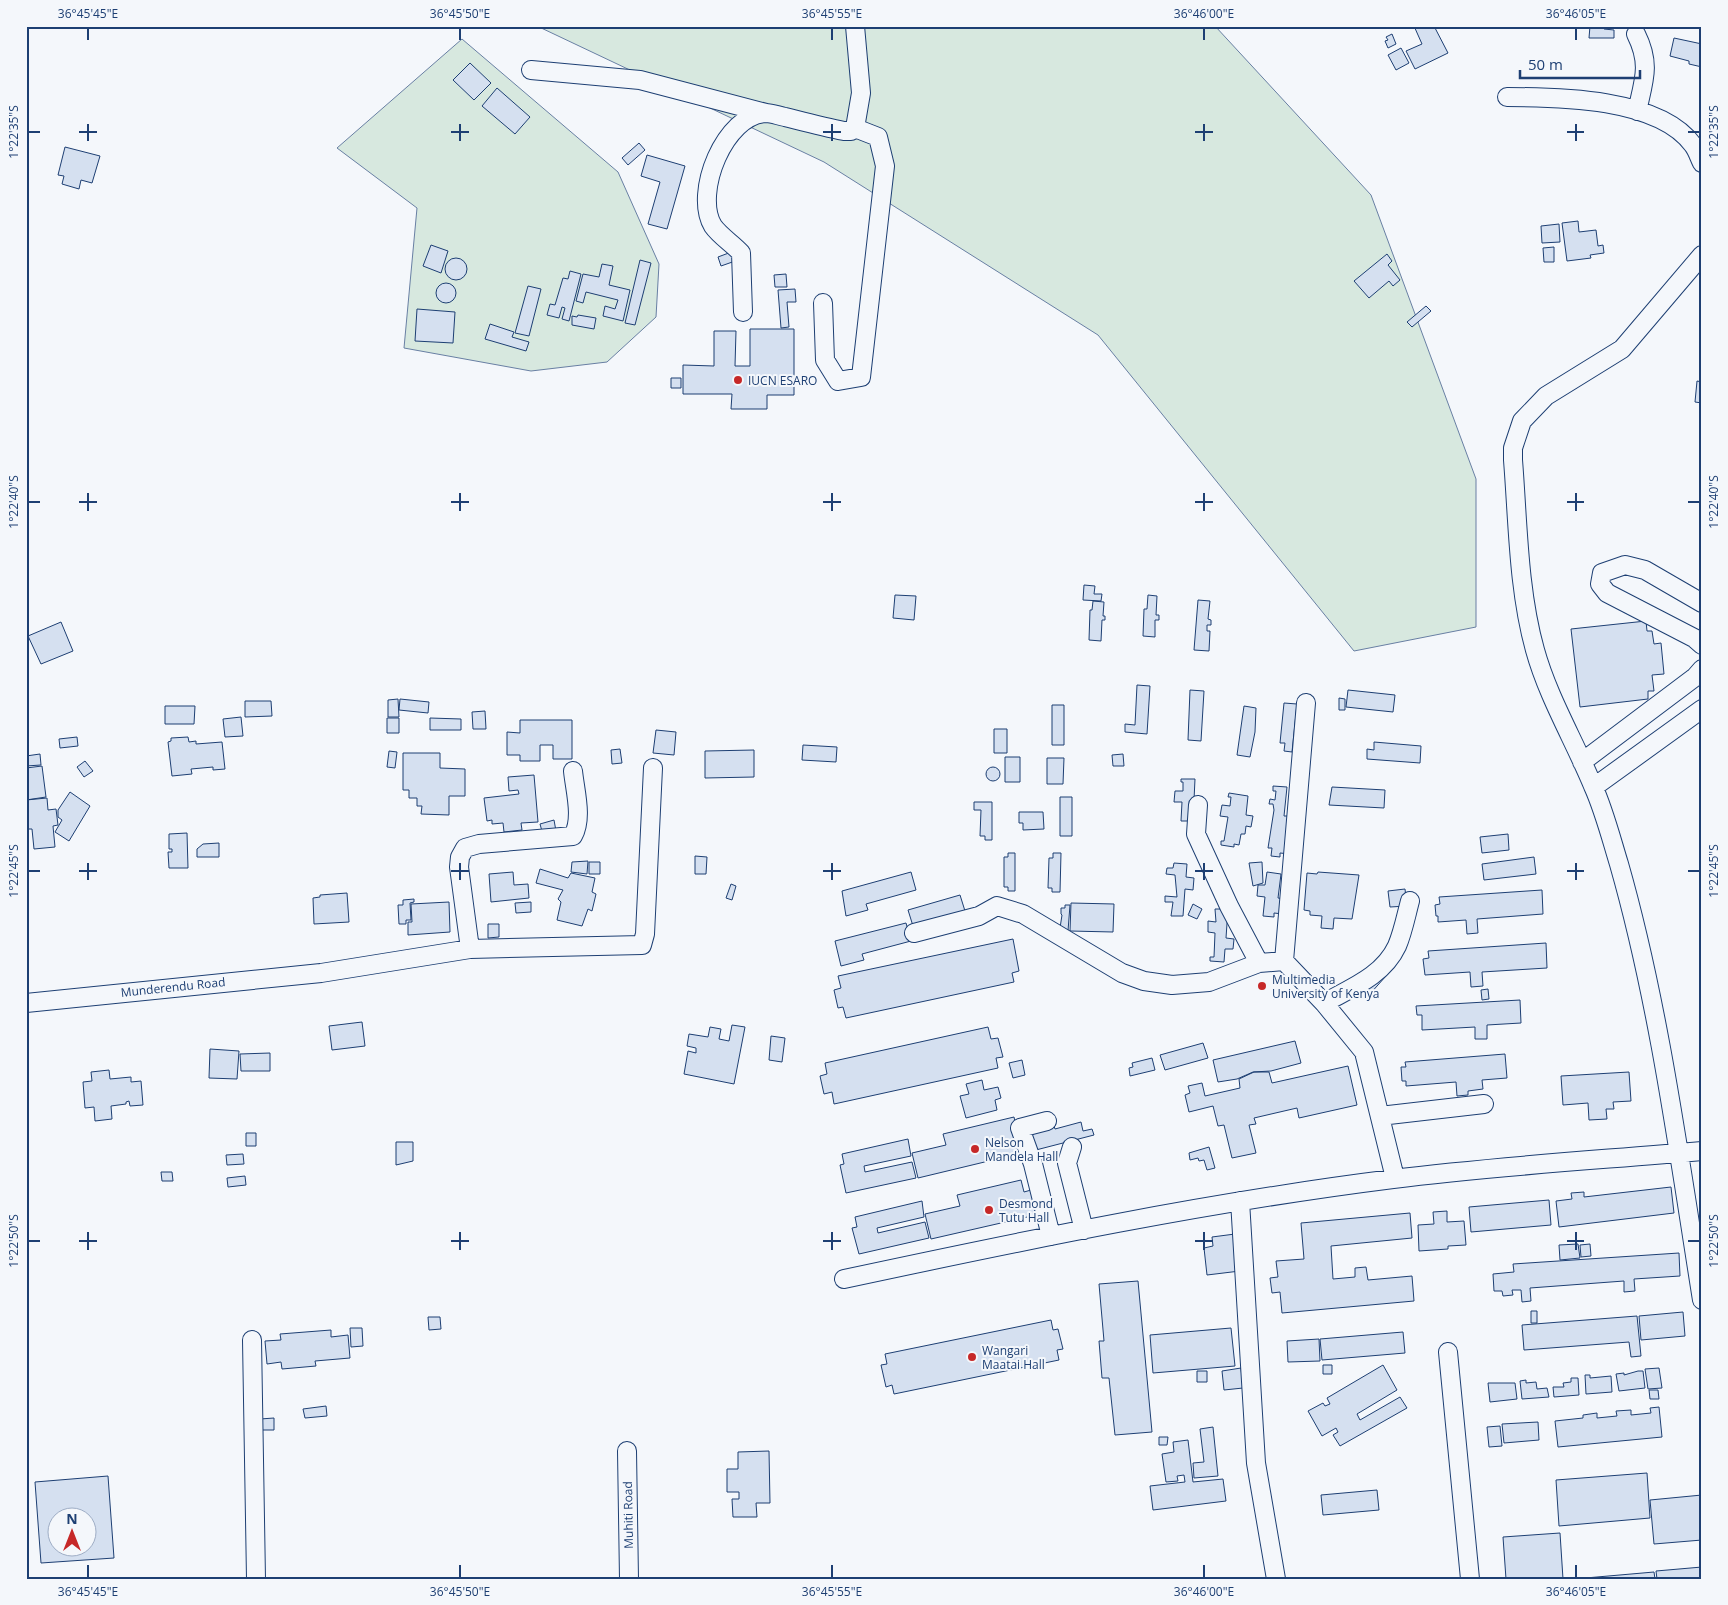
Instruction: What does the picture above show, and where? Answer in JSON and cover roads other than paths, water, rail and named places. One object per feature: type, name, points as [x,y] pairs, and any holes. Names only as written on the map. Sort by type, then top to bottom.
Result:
[{"type":"street","points":[[531,70],[640,80],[844,132],[855,128],[861,93],[855,26]]},
{"type":"street","points":[[1636,34],[1644,51],[1646,71],[1637,111]]},
{"type":"street","points":[[1507,97],[1587,101],[1637,111],[1672,126],[1693,145],[1702,163]]},
{"type":"street","points":[[743,312],[741,252],[713,226],[707,204],[708,192],[712,169],[731,132],[746,121],[766,113]]},
{"type":"street","points":[[823,303],[826,360],[838,380],[861,377],[885,166],[878,137],[855,128]]},
{"type":"street","points":[[1702,255],[1622,349],[1546,396],[1522,421],[1514,448],[1526,608],[1535,650],[1562,723],[1594,787],[1618,863],[1641,948],[1702,1300]]},
{"type":"street","points":[[1702,604],[1645,570],[1625,565],[1602,574],[1600,584],[1608,593],[1694,638],[1702,645]]},
{"type":"street","points":[[1582,762],[1695,677],[1702,669]]},
{"type":"street","points":[[1306,703],[1284,961],[1324,1003],[1364,1052],[1394,1178]]},
{"type":"street","points":[[1594,787],[1702,709]]},
{"type":"street","name":"Munderendu Road","points":[[26,1003],[321,973],[470,949],[642,945],[646,934],[653,768]]},
{"type":"street","points":[[470,949],[459,867],[460,857],[466,848],[479,844],[573,836],[578,828],[573,771]]},
{"type":"street","points":[[1198,805],[1196,834],[1229,906],[1259,962]]},
{"type":"street","points":[[1324,1003],[1373,976],[1386,963],[1396,947],[1410,901]]},
{"type":"street","points":[[914,933],[979,916],[997,906],[1023,914],[1122,973],[1144,981],[1172,985],[1209,982],[1259,962],[1284,961]]},
{"type":"street","points":[[1380,1116],[1484,1104]]},
{"type":"street","points":[[1047,1121],[1020,1128],[1033,1164],[1052,1236]]},
{"type":"street","points":[[1072,1147],[1067,1163],[1084,1230]]},
{"type":"street","points":[[844,1279],[1052,1236],[1240,1201],[1394,1178],[1702,1151]]},
{"type":"street","points":[[1240,1201],[1256,1463],[1276,1579]]},
{"type":"street","points":[[252,1340],[256,1579]]},
{"type":"street","points":[[1448,1352],[1470,1579]]},
{"type":"street","name":"Muhiti Road","points":[[627,1450],[629,1579]]},
{"type":"place","name":"IUCN ESARO","points":[[738,380]]},
{"type":"place","name":"Multimedia University of Kenya","points":[[1262,986]]},
{"type":"place","name":"Nelson Mandela Hall","points":[[975,1149]]},
{"type":"place","name":"Desmond Tutu Hall","points":[[989,1210]]},
{"type":"place","name":"Wangari Maatai Hall","points":[[972,1357]]}]
